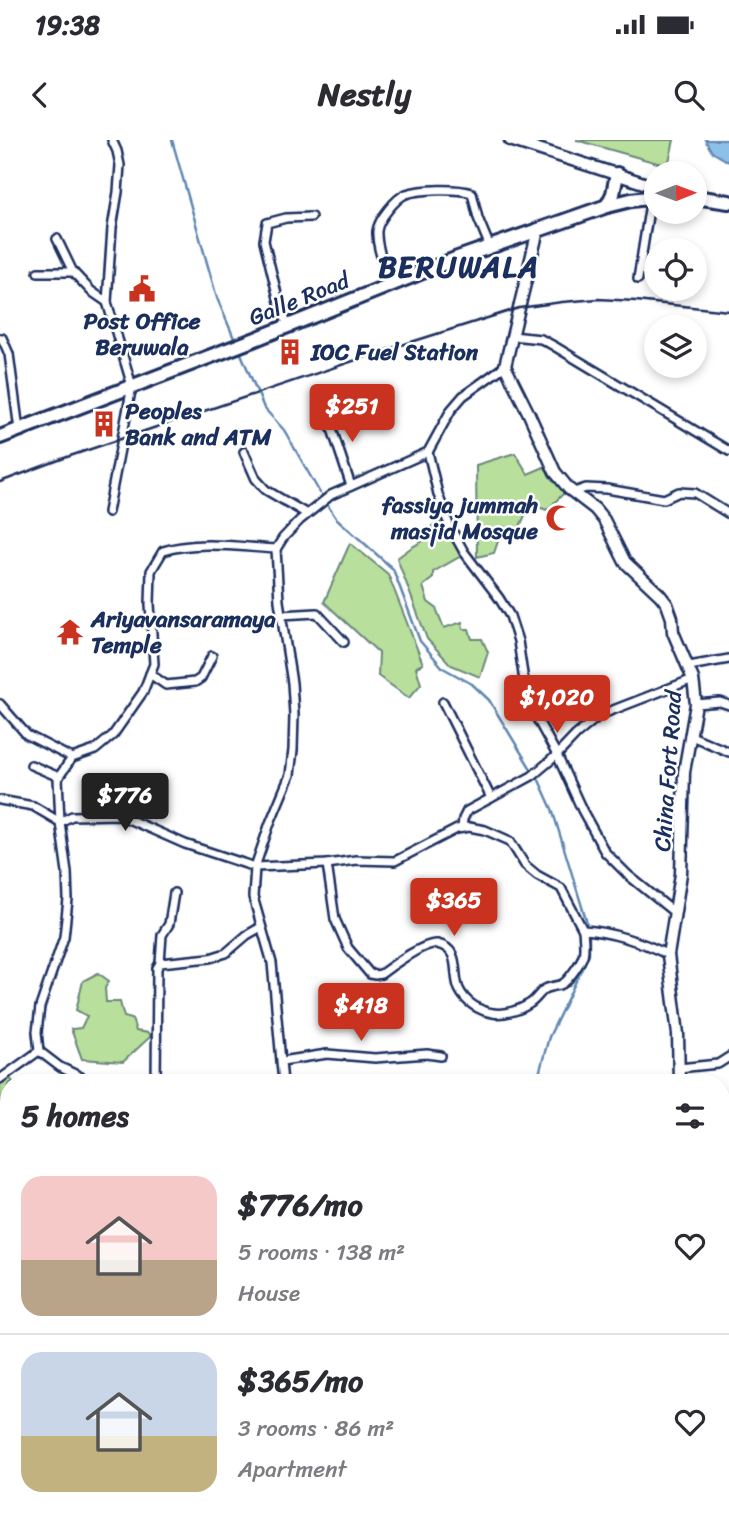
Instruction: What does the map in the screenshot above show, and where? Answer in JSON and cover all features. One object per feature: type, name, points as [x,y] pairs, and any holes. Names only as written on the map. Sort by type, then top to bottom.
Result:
[{"type":"highway","points":[[607,205],[617,174]]},
{"type":"highway","name":"Galle Road","points":[[0,437],[490,247],[607,205],[644,197]]},
{"type":"highway","points":[[707,199],[729,202]]},
{"type":"street","points":[[108,512],[132,386],[107,302],[120,164],[111,140]]},
{"type":"street","points":[[510,140],[617,174],[644,188]]},
{"type":"street","points":[[391,284],[380,250],[377,230],[387,211],[404,194],[430,191],[472,192],[478,218],[490,247]]},
{"type":"street","points":[[288,326],[279,302],[264,240],[267,223],[286,218],[311,217]]},
{"type":"street","points":[[638,279],[649,224]]},
{"type":"street","points":[[283,1074],[272,963],[253,897],[255,867],[290,775],[293,750],[292,683],[278,592],[276,549],[307,513],[331,495],[428,452],[450,410],[463,396],[505,366],[538,230]]},
{"type":"street","points":[[57,239],[73,272],[91,291],[107,302]]},
{"type":"street","points":[[38,272],[73,272]]},
{"type":"street","points":[[512,336],[541,339],[729,451]]},
{"type":"street","points":[[0,338],[9,354],[19,430]]},
{"type":"street","name":"China Fort Road","points":[[505,366],[530,414],[555,472],[563,483],[595,509],[604,520],[625,562],[667,604],[673,632],[693,679],[696,704],[684,772],[681,874],[668,955],[678,1034],[679,1074]]},
{"type":"street","points":[[331,402],[327,414],[351,486]]},
{"type":"street","points":[[428,452],[449,525],[464,552],[510,617],[518,641],[531,708],[557,755],[582,810],[605,852],[628,875],[676,913]]},
{"type":"street","points":[[244,453],[256,479],[266,490],[307,513]]},
{"type":"street","points":[[574,492],[586,488],[607,489],[664,499],[679,492],[695,493],[729,514]]},
{"type":"street","points":[[75,1074],[39,1051],[37,1032],[40,1007],[64,937],[68,908],[59,777],[72,758],[94,750],[113,735],[143,692],[153,664],[151,571],[163,551],[195,546],[276,549]]},
{"type":"street","points":[[281,615],[317,613],[344,642]]},
{"type":"street","points":[[150,674],[166,685],[195,682],[201,678],[212,656]]},
{"type":"street","points":[[689,666],[729,659]]},
{"type":"street","points":[[462,828],[467,811],[532,776],[600,715],[693,679]]},
{"type":"street","points":[[443,702],[491,798]]},
{"type":"street","points":[[696,704],[720,702],[729,705]]},
{"type":"street","points":[[0,704],[26,735],[72,758]]},
{"type":"street","points":[[689,735],[729,752]]},
{"type":"street","points":[[31,765],[59,777]]},
{"type":"street","points":[[0,800],[33,806],[60,822]]},
{"type":"street","points":[[60,822],[72,816],[119,815],[185,844],[255,867],[356,860],[395,861],[462,828],[485,830],[510,841],[525,865],[561,888],[583,930],[585,952],[582,961],[565,983],[544,990],[530,1004],[497,1014],[486,1012],[470,1002],[458,988],[453,956],[436,944],[426,946],[381,974],[370,974],[348,948],[335,919],[327,864]]},
{"type":"street","points":[[156,1074],[157,968],[160,963],[162,935],[169,924],[174,893]]},
{"type":"street","points":[[160,963],[211,958],[226,953],[261,927]]},
{"type":"street","points":[[583,930],[594,930],[653,947],[668,955]]},
{"type":"street","points":[[7,1074],[39,1051]]},
{"type":"street","points":[[282,1062],[327,1054],[374,1058],[427,1054],[441,1056]]},
{"type":"street","points":[[679,1068],[718,1064],[729,1057]]},
{"type":"green space","points":[[576,140],[674,140],[669,161],[650,161]]},
{"type":"green space","points":[[515,453],[528,474],[544,467],[566,491],[547,510],[530,504],[518,531],[503,527],[494,553],[477,557],[476,465]]},
{"type":"green space","points":[[443,521],[461,556],[433,572],[433,578],[423,586],[428,602],[436,608],[444,628],[462,622],[463,629],[469,629],[472,639],[482,639],[488,652],[480,677],[451,665],[427,639],[397,558],[432,536],[432,526]]},
{"type":"green space","points":[[350,543],[388,574],[423,664],[416,667],[421,684],[409,698],[378,676],[379,653],[324,602]]},
{"type":"green space","points":[[98,973],[109,981],[105,988],[106,1002],[120,1002],[124,1017],[132,1019],[136,1031],[151,1036],[123,1062],[82,1059],[71,1029],[81,1028],[87,1016],[76,1010],[83,981]]},
{"type":"water","points":[[705,140],[729,140],[729,162],[712,152]]},
{"type":"waterway","points":[[172,140],[217,298],[236,343]]},
{"type":"waterway","points":[[239,349],[264,408],[284,430],[320,493]]},
{"type":"waterway","points":[[326,503],[336,518],[393,569],[420,641],[443,668],[472,684],[489,700],[531,769]]},
{"type":"waterway","points":[[538,778],[552,809],[587,923]]},
{"type":"waterway","points":[[539,1074],[549,1037],[589,954],[589,934]]},
{"type":"railway","points":[[0,482],[389,349],[519,308],[598,299],[729,311]]},
{"type":"place","name":"Post Office Beruwala","points":[[142,289]]},
{"type":"place","name":"IOC Fuel Station","points":[[290,352]]},
{"type":"place","name":"Peoples Bank and ATM","points":[[104,424]]},
{"type":"place","name":"fassiya jummah masjid Mosque","points":[[559,518]]},
{"type":"place","name":"Ariyavansaramaya Temple","points":[[70,632]]},
{"type":"district","name":"BERUWALA","points":[[459,267]]}]
